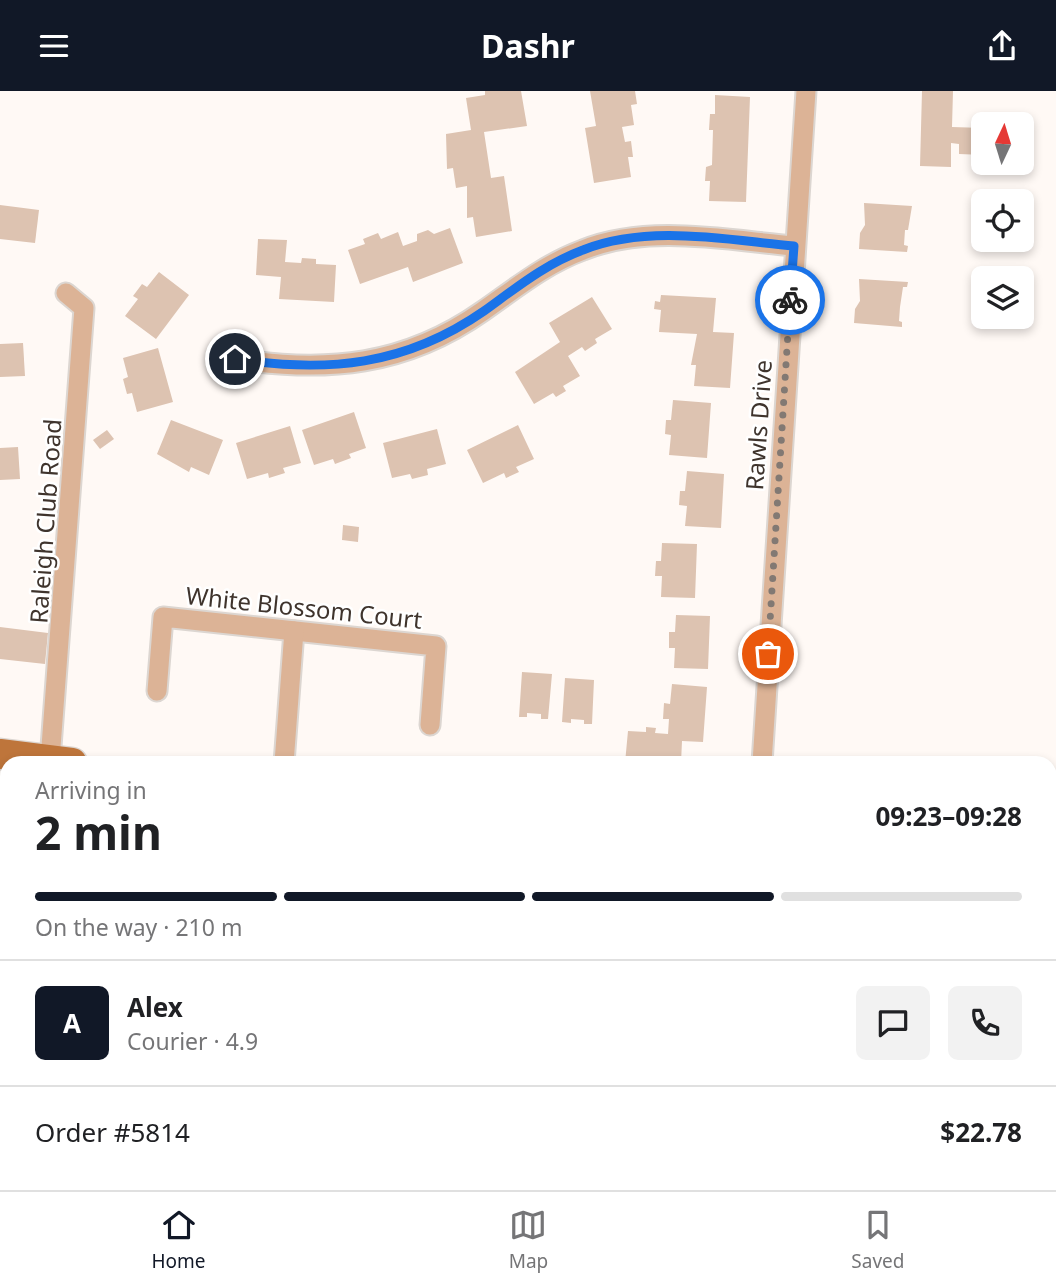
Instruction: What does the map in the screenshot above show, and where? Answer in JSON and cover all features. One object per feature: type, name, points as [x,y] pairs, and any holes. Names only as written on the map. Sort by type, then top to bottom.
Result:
[{"type":"main road","points":[[0,754],[17,756]]},
{"type":"street","name":"Rawls Drive","points":[[762,756],[806,91]]},
{"type":"street","points":[[235,359],[315,366],[391,357],[454,330],[550,265],[607,243],[674,236],[794,246]]},
{"type":"street","name":"Raleigh Club Road","points":[[61,756],[84,308],[66,293]]},
{"type":"street","name":"White Blossom Court","points":[[157,691],[163,617],[436,646],[430,725]]},
{"type":"street","points":[[285,756],[294,631]]},
{"type":"building","points":[[485,91],[521,91],[527,126],[484,132],[491,178],[504,176],[512,231],[476,237],[473,217],[467,218],[467,186],[456,188],[453,168],[447,169],[446,134],[471,130],[466,98],[485,95]]},
{"type":"building","points":[[590,91],[635,91],[637,104],[631,105],[634,125],[622,127],[625,142],[631,141],[633,157],[628,157],[631,177],[594,183],[585,128],[596,126]]},
{"type":"building","points":[[922,91],[953,91],[952,127],[971,128],[971,154],[959,154],[959,144],[951,143],[951,167],[920,166]]},
{"type":"building","points":[[715,95],[750,97],[746,202],[709,201],[710,181],[705,181],[706,167],[712,165],[713,130],[709,130],[710,114],[715,114]]},
{"type":"building","points":[[864,203],[912,206],[908,230],[905,230],[904,245],[908,246],[907,252],[859,249],[860,233],[865,225]]},
{"type":"building","points":[[0,205],[39,210],[35,243],[0,239]]},
{"type":"building","points":[[450,228],[463,263],[413,282],[408,267],[360,284],[348,250],[365,244],[363,239],[378,233],[381,239],[398,232],[403,246],[417,241],[417,234],[428,230],[434,234]]},
{"type":"building","points":[[258,239],[287,240],[285,262],[301,263],[302,258],[316,259],[316,264],[336,265],[334,302],[279,299],[281,277],[256,275]]},
{"type":"building","points":[[159,272],[189,295],[156,339],[125,316],[138,299],[133,296],[142,284],[147,287]]},
{"type":"building","points":[[859,279],[908,282],[907,287],[903,287],[900,307],[899,321],[902,322],[902,327],[854,323],[855,309],[860,301]]},
{"type":"building","points":[[661,295],[716,298],[713,332],[734,333],[730,388],[694,386],[696,365],[691,365],[697,334],[659,332],[661,310],[654,309],[655,301],[660,302]]},
{"type":"building","points":[[592,297],[612,329],[595,339],[597,343],[585,351],[582,347],[568,356],[580,376],[563,386],[566,391],[556,397],[553,393],[534,404],[515,372],[560,342],[549,323]]},
{"type":"building","points":[[23,343],[25,376],[0,377],[0,344]]},
{"type":"building","points":[[158,348],[173,402],[137,412],[132,393],[127,394],[123,379],[128,377],[123,358]]},
{"type":"building","points":[[673,400],[711,403],[707,458],[669,455],[671,435],[665,434],[666,420],[671,420]]},
{"type":"building","points":[[354,412],[366,448],[349,454],[351,458],[335,464],[333,459],[314,465],[302,430]]},
{"type":"building","points":[[171,420],[223,440],[209,475],[191,467],[189,472],[157,454]]},
{"type":"building","points":[[518,425],[534,459],[516,467],[519,472],[506,478],[504,473],[483,483],[467,450]]},
{"type":"building","points":[[290,426],[301,463],[283,468],[285,473],[269,478],[268,473],[247,479],[236,443]]},
{"type":"building","points":[[437,429],[446,464],[427,469],[428,475],[412,479],[410,474],[392,478],[383,443]]},
{"type":"building","points":[[107,430],[114,439],[100,449],[93,440]]},
{"type":"building","points":[[18,447],[20,479],[0,480],[0,448]]},
{"type":"building","points":[[687,471],[724,474],[721,528],[685,526],[687,506],[679,505],[680,491],[685,491]]},
{"type":"building","points":[[343,525],[359,527],[358,542],[342,540]]},
{"type":"building","points":[[662,543],[697,544],[695,598],[661,597],[662,576],[655,576],[656,561],[661,561]]},
{"type":"building","points":[[676,615],[710,616],[708,669],[674,668],[675,648],[669,648],[669,632],[675,632]]},
{"type":"building","points":[[0,627],[48,633],[45,664],[0,659]]},
{"type":"building","points":[[522,672],[552,674],[548,719],[541,719],[541,714],[527,713],[527,717],[519,717]]},
{"type":"building","points":[[565,678],[594,680],[592,724],[571,719],[571,723],[562,722]]},
{"type":"building","points":[[672,684],[707,687],[703,742],[682,741],[681,756],[626,756],[628,731],[646,732],[646,727],[656,728],[655,733],[668,734],[669,719],[663,719],[664,703],[670,704]]},
{"type":"way so far","points":[[768,654],[790,300]]},
{"type":"route","points":[[235,359],[315,366],[391,357],[424,346],[454,330],[527,278],[550,265],[584,249],[635,238],[674,236],[794,246],[790,300]]}]
